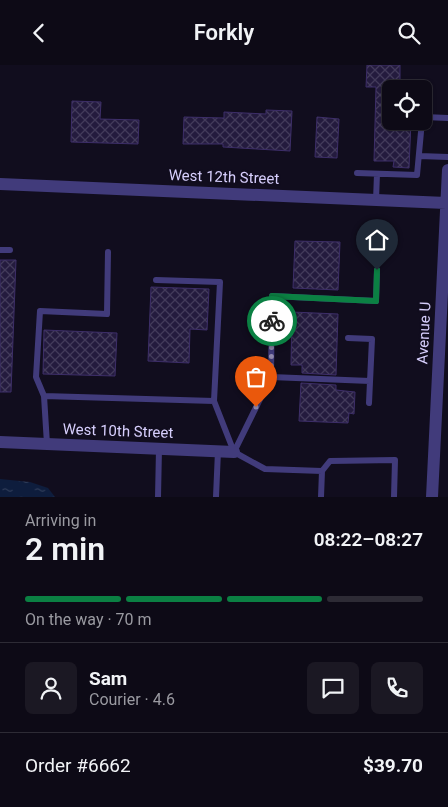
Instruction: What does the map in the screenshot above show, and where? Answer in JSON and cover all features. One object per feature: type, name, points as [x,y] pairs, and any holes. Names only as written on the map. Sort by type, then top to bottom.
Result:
[{"type":"street","name":"Avenue U","points":[[432,497],[448,170]]},
{"type":"street","name":"West 12th Street","points":[[0,184],[446,203]]},
{"type":"street","name":"West 10th Street","points":[[0,442],[234,452]]},
{"type":"lane","points":[[432,117],[448,118]]},
{"type":"lane","points":[[357,173],[417,175],[421,130]]},
{"type":"lane","points":[[419,156],[448,157]]},
{"type":"lane","points":[[376,200],[377,174]]},
{"type":"lane","points":[[0,250],[10,250]]},
{"type":"lane","points":[[47,444],[44,396],[36,377],[40,311],[107,314],[108,252]]},
{"type":"lane","points":[[234,452],[271,377],[272,296],[376,301],[377,270]]},
{"type":"lane","points":[[156,280],[220,282],[214,401],[234,452],[265,469],[322,471]]},
{"type":"lane","points":[[348,338],[372,339],[369,403]]},
{"type":"lane","points":[[271,377],[370,381]]},
{"type":"lane","points":[[44,396],[214,401]]},
{"type":"lane","points":[[158,497],[160,449]]},
{"type":"lane","points":[[216,497],[218,451]]},
{"type":"lane","points":[[321,497],[322,471],[330,461],[395,460],[394,497]]},
{"type":"water","points":[[0,479],[30,482],[48,488],[55,497],[0,497]]},
{"type":"building","points":[[367,65],[400,65],[400,80],[382,80],[382,130],[411,130],[409,168],[393,167],[394,161],[374,161],[376,87],[366,87]]},
{"type":"building","points":[[72,101],[101,102],[100,119],[139,120],[138,144],[71,142]]},
{"type":"building","points":[[266,110],[292,111],[290,151],[223,147],[223,144],[183,144],[184,117],[224,118],[224,112],[266,114]]},
{"type":"building","points":[[317,117],[339,119],[337,158],[315,157]]},
{"type":"building","points":[[295,241],[340,242],[338,290],[293,288]]},
{"type":"building","points":[[0,260],[16,260],[11,392],[0,392]]},
{"type":"building","points":[[151,287],[209,289],[207,330],[190,329],[189,363],[148,361]]},
{"type":"building","points":[[292,312],[338,314],[336,375],[302,373],[302,365],[291,365]]},
{"type":"building","points":[[44,330],[117,333],[115,376],[43,374]]},
{"type":"building","points":[[301,383],[336,385],[336,390],[355,392],[354,414],[349,413],[348,423],[299,421]]},
{"type":"way so far","points":[[256,407],[271,377],[272,321]]},
{"type":"route","points":[[272,321],[272,296],[376,301],[377,270]]}]
